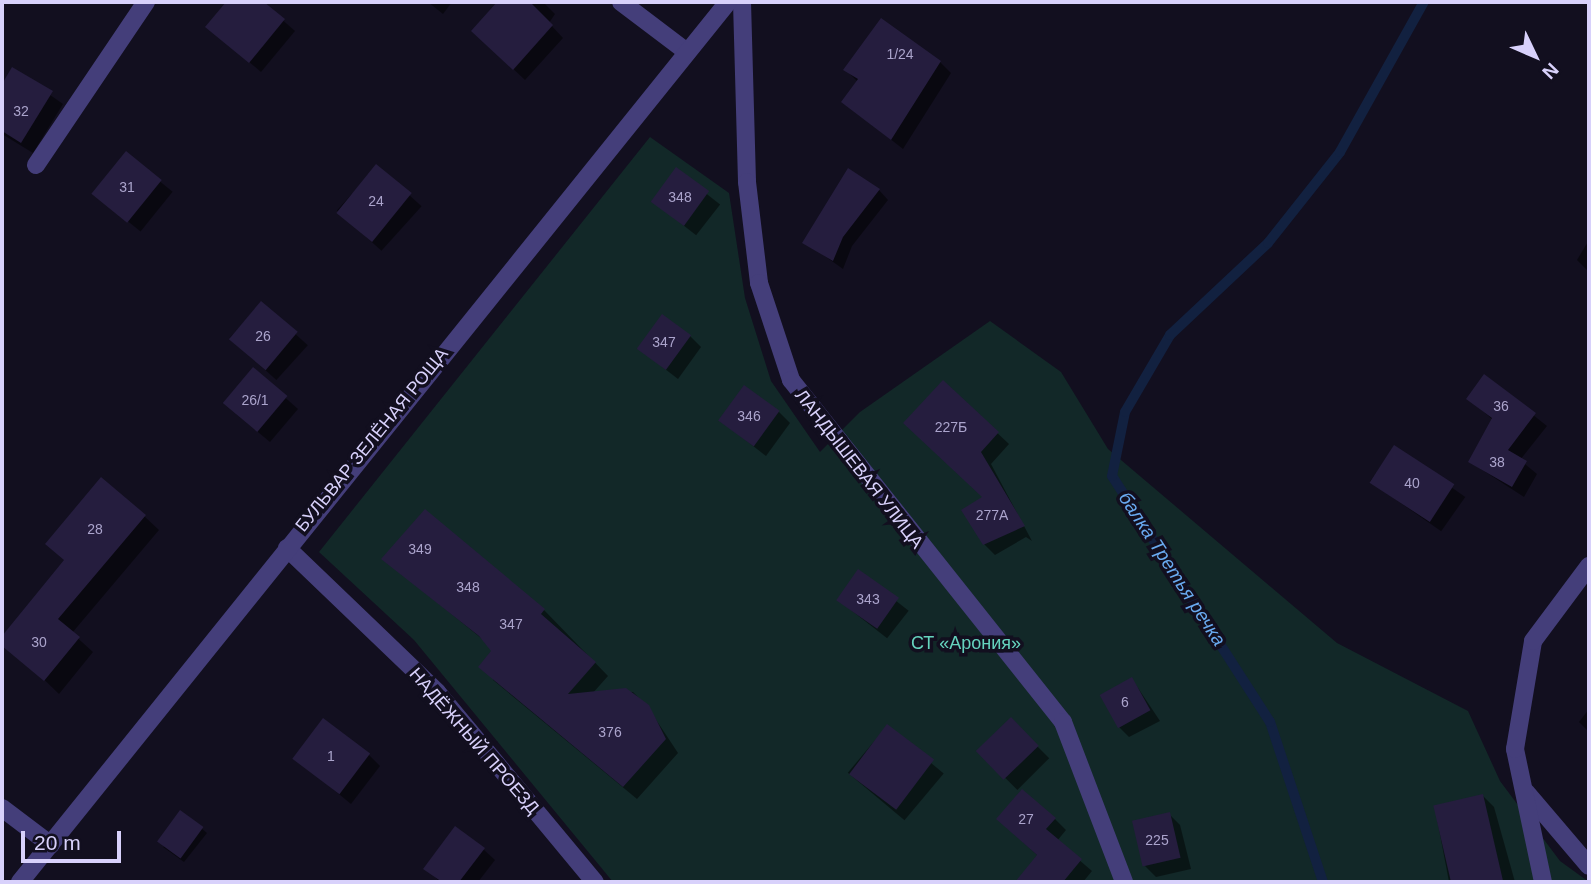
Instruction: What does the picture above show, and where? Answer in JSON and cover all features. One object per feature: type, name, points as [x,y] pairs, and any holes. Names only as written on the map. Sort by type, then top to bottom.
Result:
[{"type":"street","points":[[36,165],[146,2]]},
{"type":"street","points":[[621,2],[687,52]]},
{"type":"street","name":"БУЛЬВАР ЗЕЛЁНАЯ РОЩА","points":[[20,882],[728,2]]},
{"type":"street","name":"ЛАНДЫШЕВАЯ УЛИЦА","points":[[741,2],[747,182],[759,283],[791,380],[1063,722],[1124,882]]},
{"type":"street","name":"НАДЁЖНЫЙ ПРОЕЗД","points":[[287,548],[437,692],[595,882]]},
{"type":"street","points":[[1543,882],[1515,749],[1533,641],[1589,566]]},
{"type":"street","points":[[1522,786],[1589,866]]},
{"type":"street","points":[[2,808],[51,845]]},
{"type":"green space","name":"СТ «Арония»","points":[[650,137],[729,193],[745,298],[771,381],[820,452],[860,412],[990,321],[1061,372],[1108,449],[1337,643],[1468,711],[1500,781],[1560,861],[1589,882],[613,882],[414,640],[319,552]]},
{"type":"building","points":[[226,2],[264,2],[285,19],[249,63],[205,27]]},
{"type":"building","points":[[497,2],[530,2],[553,25],[513,70],[471,31]]},
{"type":"building","points":[[881,18],[941,61],[891,140],[841,102],[858,79],[843,70]]},
{"type":"building","points":[[12,67],[53,91],[21,143],[2,131],[2,84]]},
{"type":"building","points":[[126,151],[162,180],[127,223],[91,194]]},
{"type":"building","points":[[376,164],[412,193],[372,242],[336,213]]},
{"type":"building","points":[[676,167],[709,191],[684,226],[651,202]]},
{"type":"building","points":[[848,168],[880,189],[843,237],[833,261],[802,243]]},
{"type":"building","points":[[261,301],[298,332],[266,370],[229,339]]},
{"type":"building","points":[[662,314],[691,335],[666,370],[637,349]]},
{"type":"building","points":[[253,367],[287,396],[257,432],[223,403]]},
{"type":"building","points":[[1484,374],[1536,413],[1508,450],[1527,461],[1512,487],[1468,462],[1492,418],[1466,399]]},
{"type":"building","points":[[943,380],[999,432],[981,452],[1025,526],[983,545],[961,510],[982,497],[903,423]]},
{"type":"building","points":[[744,385],[780,411],[754,446],[718,421]]},
{"type":"building","points":[[1394,445],[1454,484],[1430,522],[1369,483]]},
{"type":"building","points":[[101,477],[146,515],[58,619],[80,637],[44,681],[2,646],[2,636],[64,560],[45,544]]},
{"type":"building","points":[[425,509],[545,609],[541,614],[596,662],[568,694],[626,688],[649,705],[666,739],[623,787],[478,667],[491,651],[479,636],[381,559]]},
{"type":"building","points":[[858,569],[899,598],[877,629],[836,600]]},
{"type":"building","points":[[1132,677],[1150,710],[1118,728],[1100,695]]},
{"type":"building","points":[[1011,717],[1039,746],[1004,780],[976,751]]},
{"type":"building","points":[[323,718],[370,754],[339,794],[292,759]]},
{"type":"building","points":[[887,724],[934,760],[896,810],[849,774]]},
{"type":"building","points":[[1022,789],[1056,818],[1046,829],[1082,859],[1063,882],[1015,882],[1037,855],[996,819]]},
{"type":"building","points":[[1483,794],[1503,882],[1451,882],[1433,805]]},
{"type":"building","points":[[180,810],[203,827],[181,859],[157,842]]},
{"type":"building","points":[[1170,812],[1181,858],[1143,867],[1132,821]]},
{"type":"building","points":[[455,826],[485,848],[459,882],[442,882],[423,869]]},
{"type":"waterway","name":"балка Третья речка","points":[[1323,882],[1270,722],[1112,476],[1125,412],[1170,335],[1268,243],[1340,152],[1424,2]]}]
